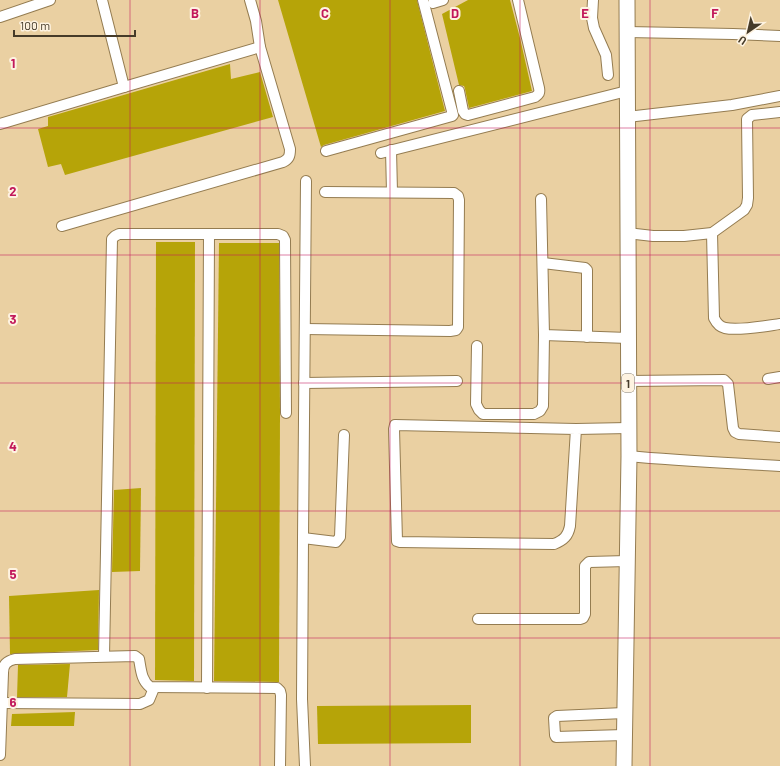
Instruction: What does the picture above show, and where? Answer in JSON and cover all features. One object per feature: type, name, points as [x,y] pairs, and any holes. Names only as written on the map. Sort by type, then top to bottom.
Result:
[{"type":"highway","name":"1","points":[[624,766],[629,456],[628,338],[637,234],[627,117],[627,0]]},
{"type":"lane","points":[[0,17],[50,0]]},
{"type":"lane","points":[[102,0],[124,87]]},
{"type":"lane","points":[[62,226],[287,160],[290,156],[290,149],[260,47],[256,22],[250,0]]},
{"type":"lane","points":[[326,151],[453,115],[423,0]]},
{"type":"lane","points":[[433,3],[444,0]]},
{"type":"lane","points":[[459,91],[463,111],[468,115],[535,97],[540,92],[518,0]]},
{"type":"lane","points":[[593,0],[592,18],[594,28],[606,55],[608,75]]},
{"type":"lane","points":[[627,32],[780,36]]},
{"type":"lane","points":[[0,124],[260,47]]},
{"type":"lane","points":[[381,153],[627,91]]},
{"type":"lane","points":[[627,117],[732,105],[780,96]]},
{"type":"lane","points":[[637,234],[653,236],[684,236],[712,233],[744,210],[748,205],[747,119],[752,115],[780,112]]},
{"type":"lane","points":[[391,150],[392,192]]},
{"type":"lane","points":[[305,766],[302,699],[306,181]]},
{"type":"lane","points":[[305,329],[442,330],[457,329],[459,320],[458,196],[454,193],[325,192]]},
{"type":"lane","points":[[477,346],[476,404],[479,410],[483,414],[534,414],[540,411],[543,406],[544,335],[541,199]]},
{"type":"lane","points":[[712,233],[714,318],[716,322],[725,328],[751,328],[780,324]]},
{"type":"lane","points":[[104,656],[112,239],[114,236],[119,234],[278,234],[283,236],[285,240],[286,413]]},
{"type":"lane","points":[[207,688],[209,234]]},
{"type":"lane","points":[[543,263],[585,268],[588,270],[587,337]]},
{"type":"lane","points":[[544,335],[628,338]]},
{"type":"lane","points":[[768,379],[780,377]]},
{"type":"lane","points":[[628,381],[724,380],[728,384],[735,432],[739,434],[780,437]]},
{"type":"lane","points":[[304,383],[457,381]]},
{"type":"lane","points":[[576,429],[570,526],[568,534],[560,541],[554,544],[397,541],[395,425],[576,429],[628,428]]},
{"type":"lane","points":[[303,538],[336,542],[340,537],[344,435]]},
{"type":"lane","points":[[629,456],[780,466]]},
{"type":"lane","points":[[478,619],[583,618],[585,614],[586,564],[590,562],[627,561]]},
{"type":"lane","points":[[0,755],[3,669],[8,661],[15,659],[135,656],[139,659],[145,684],[154,688],[279,689],[281,695],[280,766]]},
{"type":"lane","points":[[2,703],[140,704],[149,700],[154,688]]},
{"type":"lane","points":[[624,713],[557,716],[554,718],[556,737],[624,735]]},
{"type":"building","points":[[278,0],[417,0],[445,111],[321,147]]},
{"type":"building","points":[[468,0],[510,0],[532,91],[469,108],[464,86],[459,85],[442,14]]},
{"type":"building","points":[[230,64],[231,79],[260,72],[273,117],[65,175],[61,164],[48,167],[38,129],[48,126],[48,117]]},
{"type":"building","points":[[156,242],[195,242],[194,681],[155,680]]},
{"type":"building","points":[[219,243],[279,243],[279,682],[214,681]]},
{"type":"building","points":[[141,488],[140,571],[112,572],[114,490]]},
{"type":"building","points":[[99,590],[98,650],[10,654],[9,596]]},
{"type":"building","points":[[70,664],[67,697],[17,697],[18,665]]},
{"type":"building","points":[[471,705],[471,743],[318,744],[317,706]]},
{"type":"building","points":[[75,712],[74,726],[11,726],[12,714]]}]
